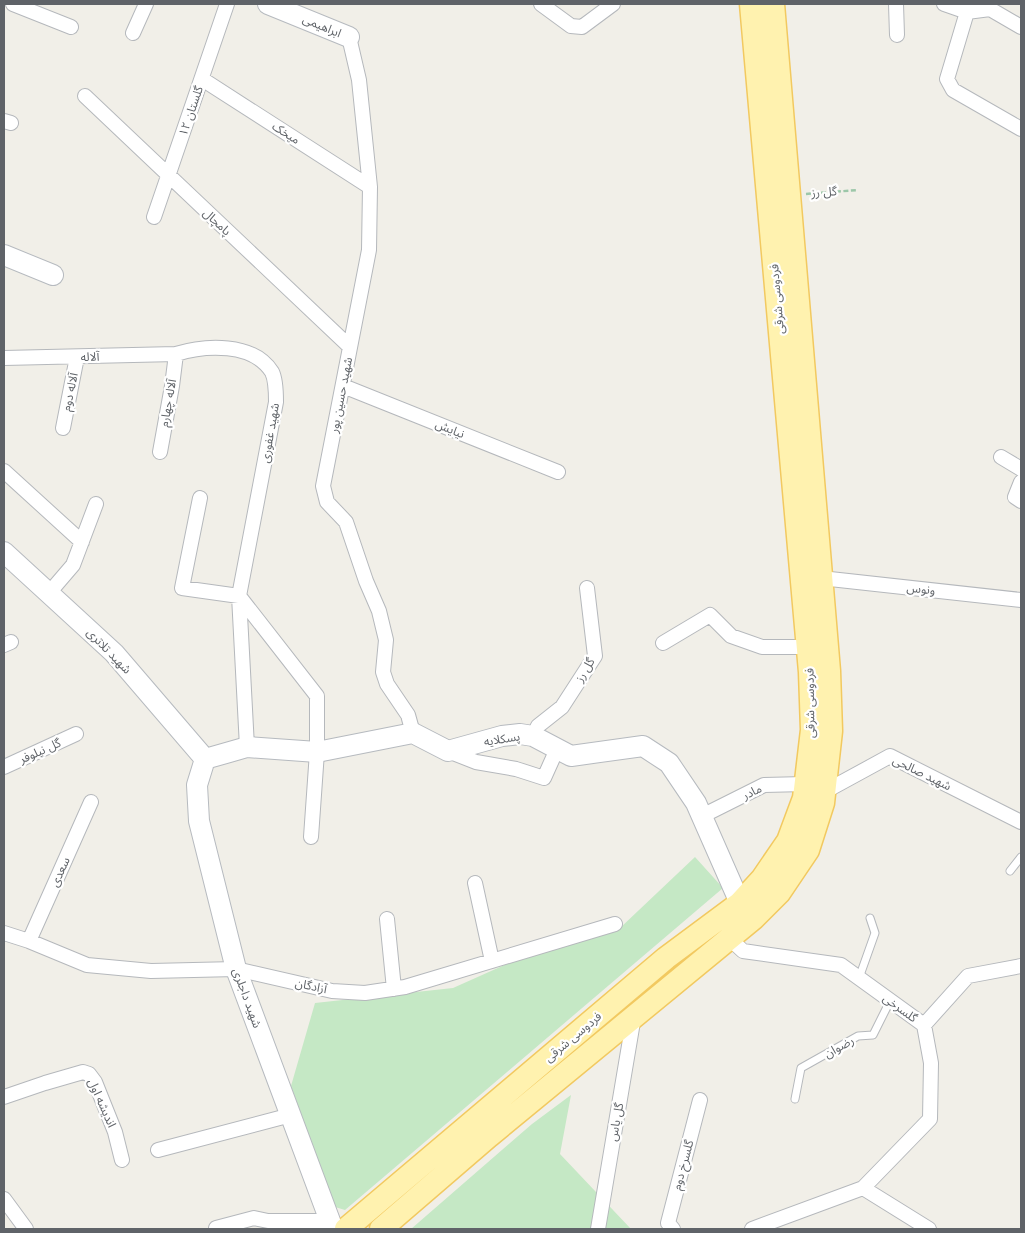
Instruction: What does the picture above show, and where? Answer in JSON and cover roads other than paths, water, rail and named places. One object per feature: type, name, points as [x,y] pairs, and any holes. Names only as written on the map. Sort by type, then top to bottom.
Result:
[{"type":"main road","name":"فردوسی شرقی","points":[[336,1226],[483,1128],[635,1016],[754,918],[779,893],[808,850],[823,802],[815,788],[808,647],[751,4]]},
{"type":"main road","name":"فردوسی شرقی","points":[[380,1229],[483,1128],[666,958],[740,903],[762,879],[788,841],[804,798],[815,788],[831,731],[829,671],[774,4]]},
{"type":"street","points":[[13,4],[71,27]]},
{"type":"street","points":[[133,33],[146,4]]},
{"type":"street","name":"گلستان ۱۲","points":[[154,218],[228,4]]},
{"type":"street","name":"ابراهیمی","points":[[268,4],[349,37]]},
{"type":"street","points":[[541,4],[571,26],[582,27],[613,4]]},
{"type":"street","points":[[896,4],[897,34]]},
{"type":"street","points":[[944,4],[967,12],[990,9],[1021,27]]},
{"type":"street","points":[[967,12],[947,79],[952,90],[1021,129]]},
{"type":"street","name":"شهید حسین پور","points":[[349,37],[359,80],[370,187],[369,250],[323,486],[327,502],[346,522],[366,581],[379,611],[386,640],[383,672],[388,684],[408,716],[413,733]]},
{"type":"street","name":"میخک","points":[[202,79],[370,187]]},
{"type":"street","name":"پامچال","points":[[85,96],[350,347]]},
{"type":"street","points":[[4,255],[53,275]]},
{"type":"street","name":"شهید غفوری","points":[[176,354],[209,348],[236,349],[258,357],[273,373],[276,402],[239,596],[247,747]]},
{"type":"street","name":"آلاله","points":[[4,358],[176,354]]},
{"type":"street","name":"آلاله چهارم","points":[[160,452],[176,354]]},
{"type":"street","name":"آلاله دوم","points":[[63,428],[78,357]]},
{"type":"street","name":"نیایش","points":[[343,386],[558,472]]},
{"type":"street","points":[[1001,457],[1021,469]]},
{"type":"street","points":[[4,471],[82,542]]},
{"type":"street","points":[[1021,482],[1015,496],[1021,501]]},
{"type":"street","points":[[200,498],[182,588],[239,596],[317,696],[317,752],[311,837]]},
{"type":"street","points":[[49,593],[73,565],[96,504]]},
{"type":"street","name":"شهید تلاتری","points":[[4,552],[114,652],[205,759]]},
{"type":"street","name":"ونوس","points":[[821,578],[1021,600]]},
{"type":"street","name":"گل رز","points":[[533,736],[538,726],[562,707],[595,656],[588,588]]},
{"type":"street","points":[[663,643],[710,615],[731,636],[762,647],[808,647]]},
{"type":"street","points":[[205,759],[247,747],[317,752],[413,733],[448,751],[476,762],[516,769],[544,778],[557,749]]},
{"type":"street","name":"گل نیلوفر","points":[[4,767],[76,734]]},
{"type":"street","name":"پسکلایه","points":[[448,751],[502,736],[520,734],[533,736],[571,756],[643,746],[668,763],[696,803],[740,903]]},
{"type":"street","name":"شهید صالحی","points":[[815,788],[890,756],[1021,822]]},
{"type":"street","name":"شهید داجلری","points":[[205,759],[196,785],[199,821],[236,970],[291,1115],[336,1226]]},
{"type":"street","name":"مادر","points":[[702,816],[764,785],[815,788]]},
{"type":"street","name":"سعدی","points":[[29,941],[91,802]]},
{"type":"street","points":[[476,883],[492,961]]},
{"type":"street","points":[[388,919],[394,989]]},
{"type":"street","name":"آزادگان","points":[[4,933],[29,941],[87,965],[151,971],[236,970],[332,991],[365,993],[405,987],[615,924]]},
{"type":"street","name":"گلسرخی","points":[[729,938],[743,951],[841,965],[924,1025],[931,1063],[930,1119],[863,1188]]},
{"type":"street","points":[[924,1025],[968,976],[1021,966]]},
{"type":"street","name":"گل یاس","points":[[598,1229],[635,1016]]},
{"type":"street","name":"اندیشه اول","points":[[4,1097],[83,1072],[90,1074],[115,1132],[122,1160]]},
{"type":"street","name":"گلسرخ دوم","points":[[673,1229],[668,1222],[700,1100]]},
{"type":"street","points":[[158,1150],[291,1115]]},
{"type":"street","points":[[752,1229],[863,1188],[929,1229]]},
{"type":"street","points":[[4,1199],[26,1229]]},
{"type":"street","points":[[216,1228],[254,1218],[268,1221],[336,1226]]},
{"type":"lane","points":[[1010,871],[1021,857]]},
{"type":"lane","points":[[859,978],[876,933],[870,918]]},
{"type":"lane","name":"رضوان","points":[[796,1099],[801,1068],[858,1036],[873,1035],[890,1001]]}]
